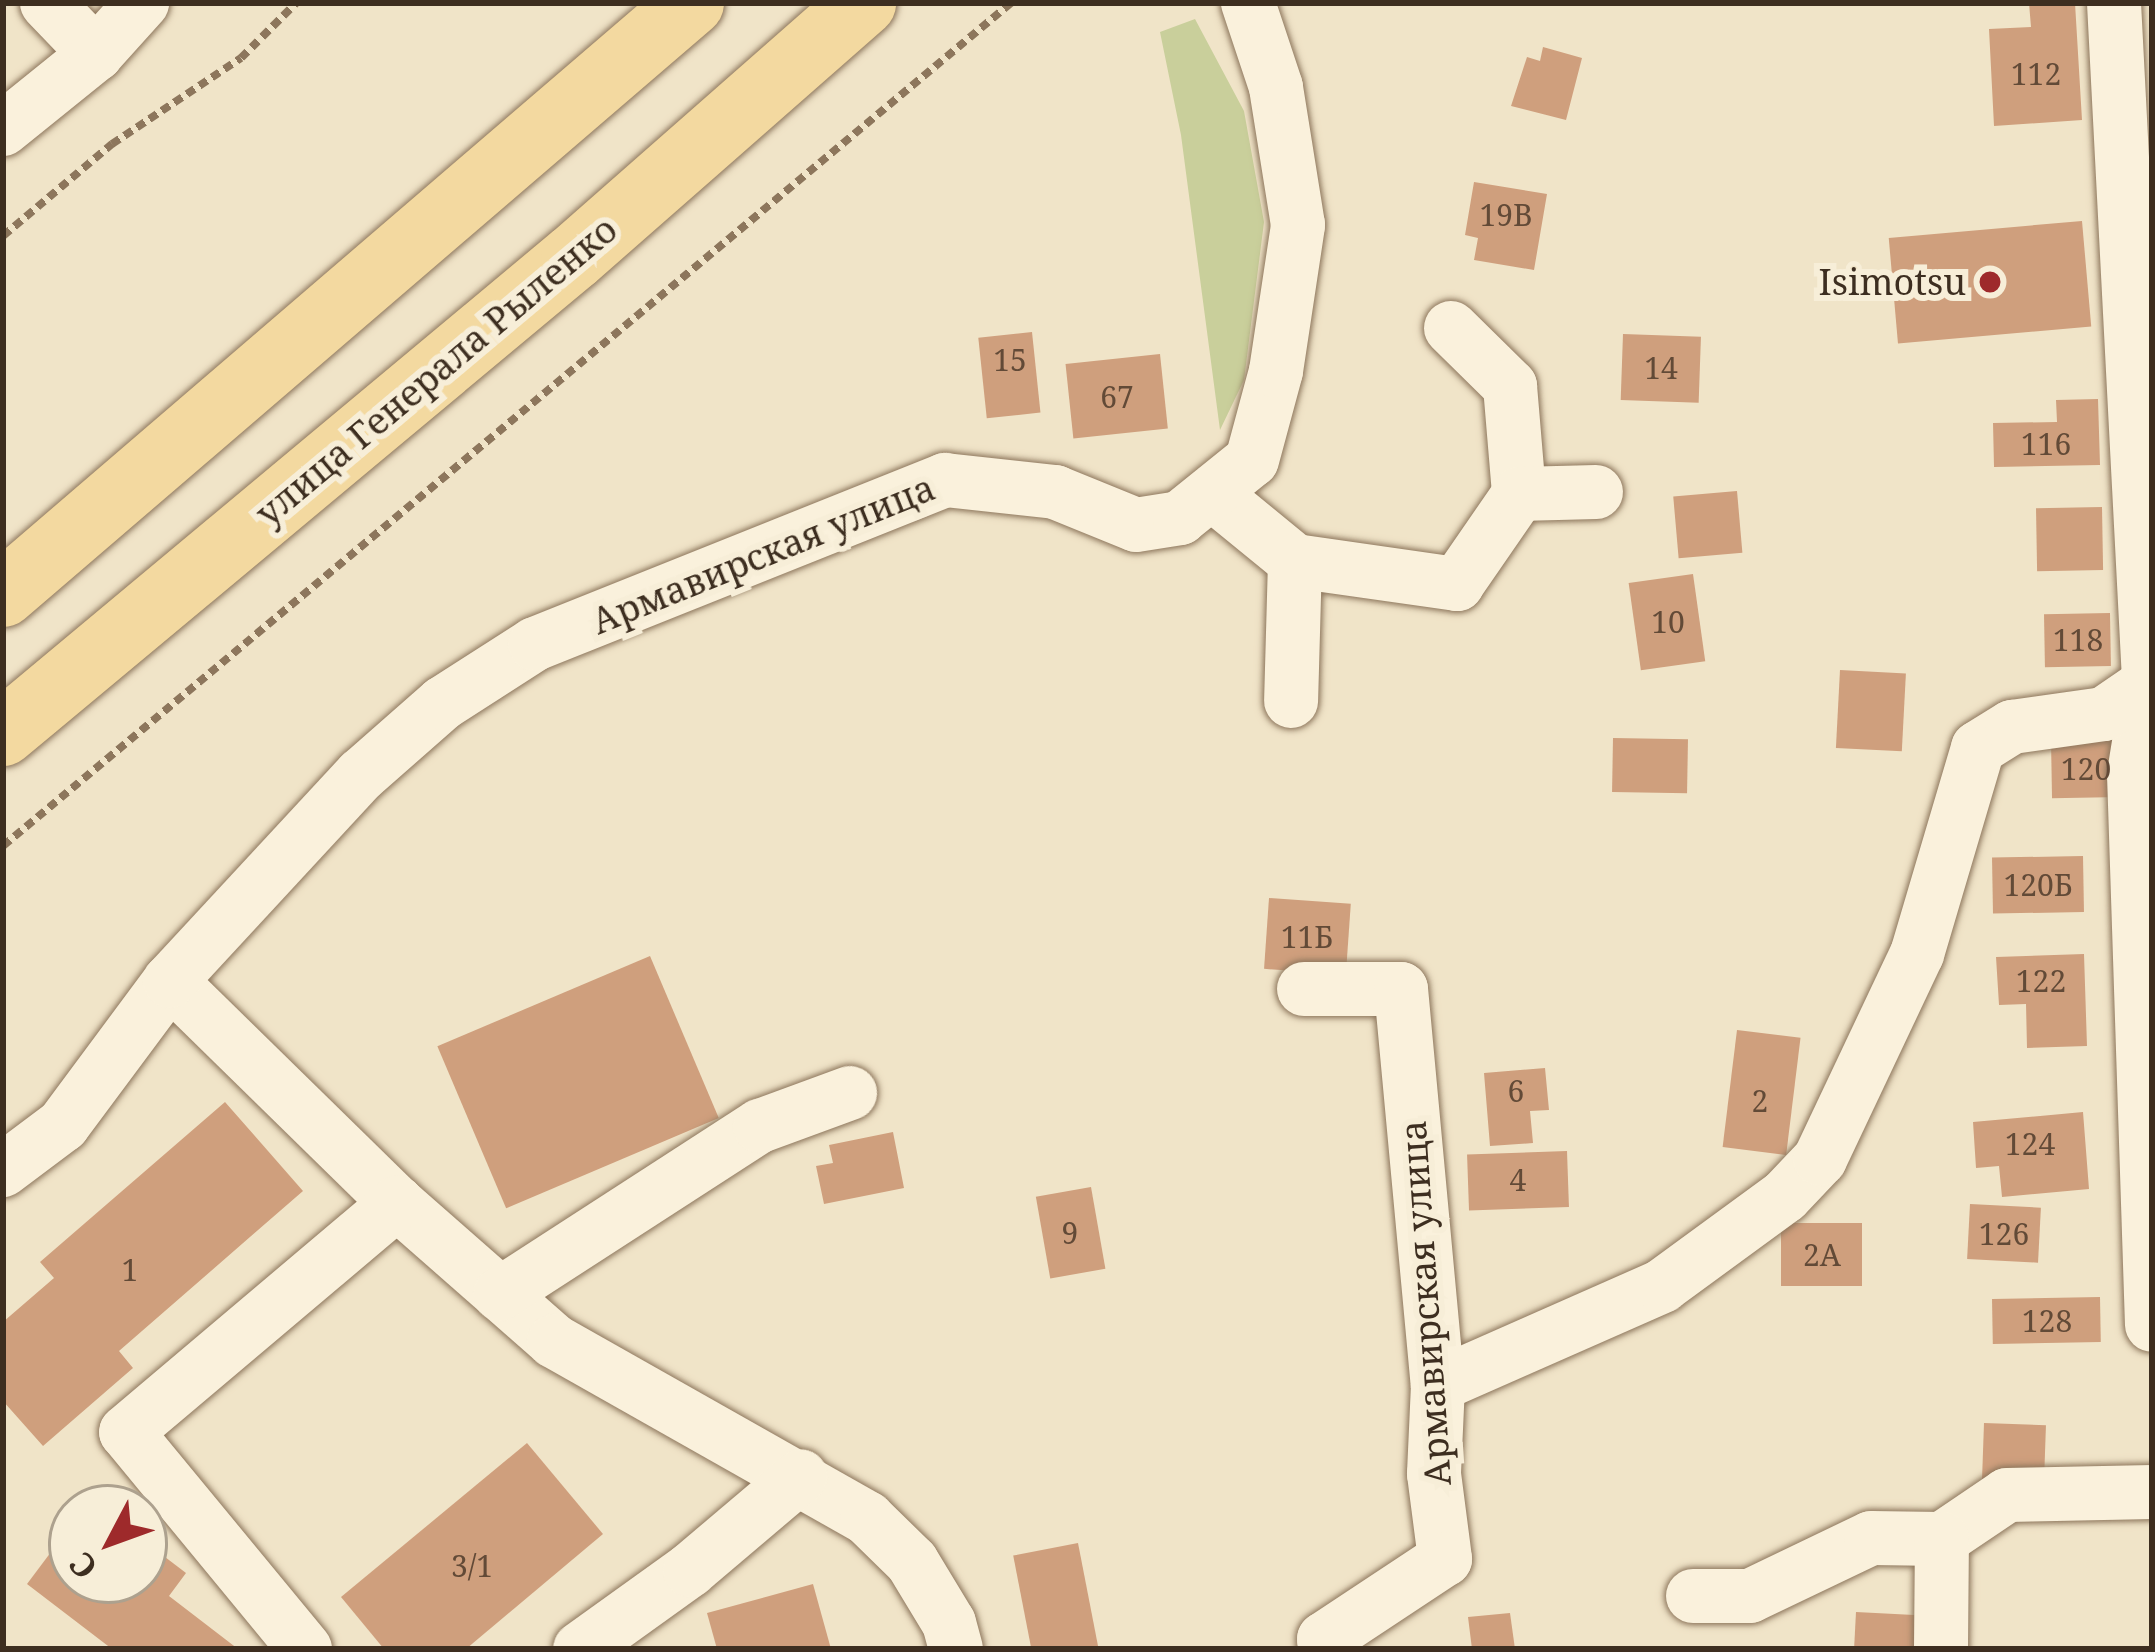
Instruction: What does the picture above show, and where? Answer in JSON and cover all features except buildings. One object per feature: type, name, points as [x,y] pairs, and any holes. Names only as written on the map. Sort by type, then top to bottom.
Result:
[{"type":"main road","points":[[3,594],[691,3]]},
{"type":"main road","name":"улица Генерала Рыленко","points":[[3,733],[574,257],[862,3]]},
{"type":"main road","points":[[791,66],[895,3]]},
{"type":"street","points":[[47,3],[96,54]]},
{"type":"street","points":[[3,129],[96,54],[142,3]]},
{"type":"street","name":"Армавирская улица","points":[[3,1170],[63,1125],[170,981],[361,775],[443,704],[535,644],[945,479],[1055,492],[1136,525],[1180,518],[1252,460],[1276,371],[1298,225],[1276,87],[1248,3]]},
{"type":"street","points":[[2114,3],[2151,681],[2134,775],[2152,1325]]},
{"type":"street","points":[[1213,494],[1295,561],[1457,584],[1519,494],[1510,386],[1451,328]]},
{"type":"street","points":[[1519,494],[1596,492]]},
{"type":"street","points":[[1291,701],[1295,561]]},
{"type":"street","points":[[1438,1384],[1662,1286],[1784,1196],[1820,1159],[1917,954],[1978,748],[2012,727],[2104,714],[2151,681]]},
{"type":"street","points":[[170,981],[397,1203],[554,1341],[801,1476],[867,1518],[912,1562],[949,1623],[956,1649]]},
{"type":"street","name":"Армавирская улица","points":[[1304,989],[1401,989],[1438,1384],[1434,1474],[1445,1559],[1324,1639],[1325,1649]]},
{"type":"street","points":[[500,1294],[760,1126],[850,1093]]},
{"type":"street","points":[[304,1649],[126,1432],[397,1203]]},
{"type":"street","points":[[580,1649],[690,1570],[801,1476]]},
{"type":"street","points":[[1694,1595],[1750,1596],[1871,1538],[1942,1539],[2007,1495],[2152,1492]]},
{"type":"street","points":[[1941,1649],[1942,1539]]},
{"type":"path","points":[[3,236],[112,144],[241,58],[296,3]]},
{"type":"path","points":[[3,845],[1011,3]]},
{"type":"green space","points":[[1195,19],[1244,111],[1264,222],[1244,380],[1220,430],[1181,135],[1160,32]]},
{"type":"place","name":"Isimotsu","points":[[1990,282]]}]
